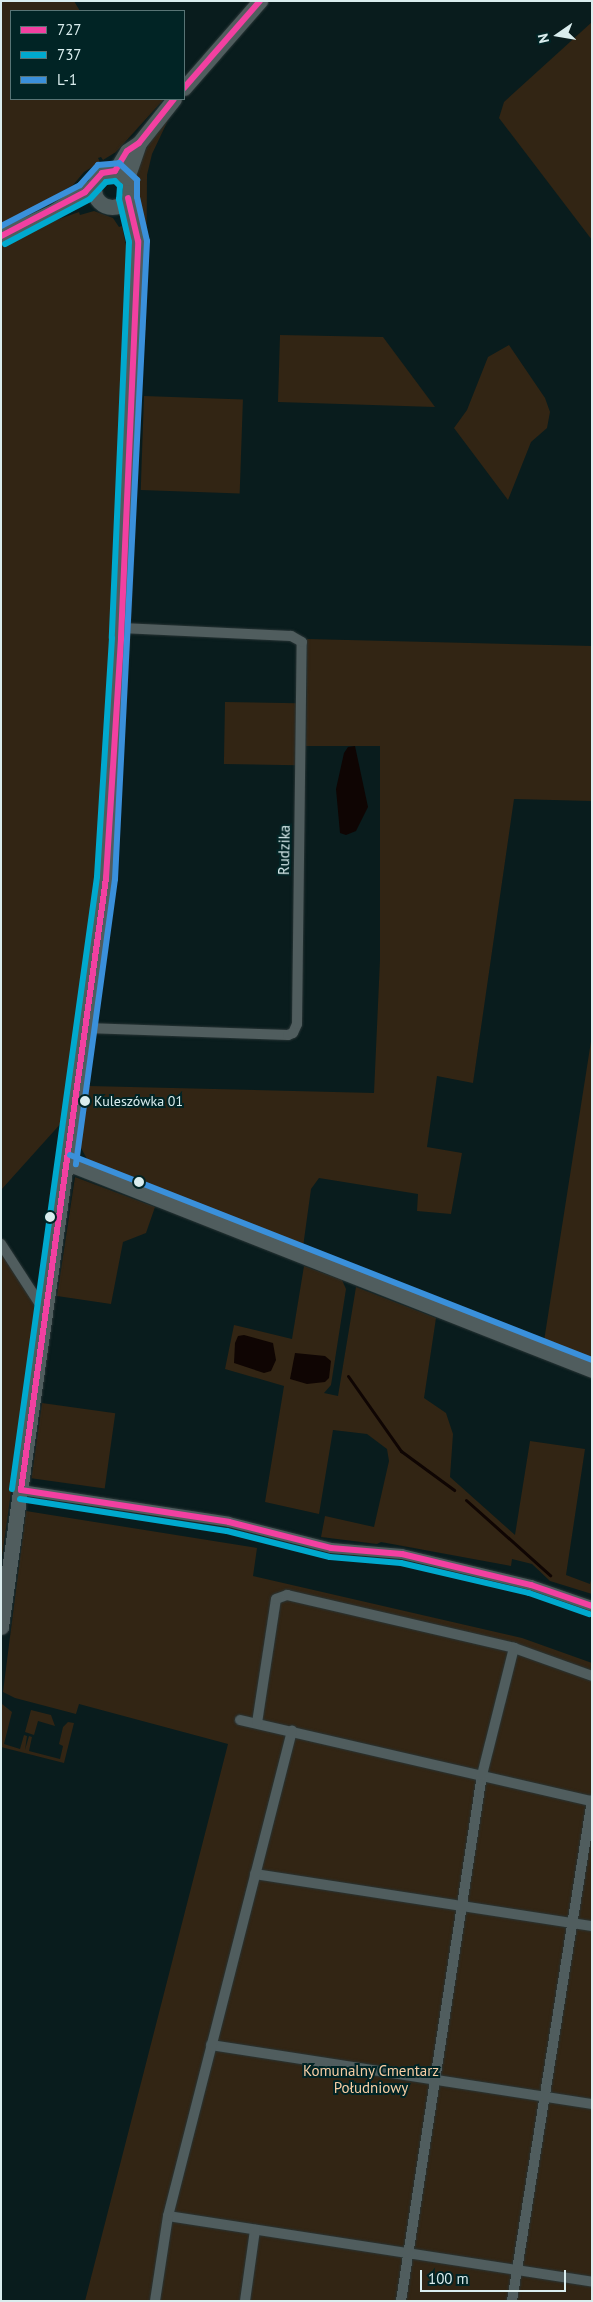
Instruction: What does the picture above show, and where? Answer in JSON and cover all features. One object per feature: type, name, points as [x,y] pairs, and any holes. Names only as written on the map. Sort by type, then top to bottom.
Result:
[{"type":"street","points":[[185,87],[260,1]]},
{"type":"street","points":[[121,175],[138,143],[173,100]]},
{"type":"street","points":[[1,236],[52,212],[93,186],[102,173],[121,175],[130,188],[123,202],[136,247],[121,628],[106,878],[1,1627]]},
{"type":"street","points":[[93,186],[97,201],[106,207],[123,202]]},
{"type":"street","points":[[52,212],[60,214],[97,201]]},
{"type":"street","name":"Rudzika","points":[[86,1028],[288,1035],[297,1029],[302,642],[291,636],[121,628]]},
{"type":"street","points":[[67,1163],[592,1370]]},
{"type":"street","points":[[1,1244],[46,1315]]},
{"type":"street","points":[[21,1490],[229,1522],[331,1548],[402,1554],[531,1585],[592,1606]]},
{"type":"street","points":[[257,1723],[276,1600],[287,1595],[514,1648],[592,1676]]},
{"type":"street","points":[[401,2301],[482,1775],[514,1648]]},
{"type":"street","points":[[240,1720],[592,1800],[512,2301]]},
{"type":"street","points":[[155,2301],[168,2216],[292,1731]]},
{"type":"street","points":[[255,1874],[592,1926]]},
{"type":"street","points":[[211,2045],[592,2104]]},
{"type":"street","points":[[168,2216],[592,2282]]},
{"type":"street","points":[[245,2301],[256,2230]]},
{"type":"green space","points":[[1,1],[74,1],[79,10],[10,10],[10,100],[163,100],[116,152],[103,160],[101,157],[98,158],[100,162],[84,172],[73,185],[1,226]]},
{"type":"green space","points":[[592,22],[592,240],[499,118],[504,102]]},
{"type":"green space","points":[[171,114],[152,154],[147,175],[146,330],[142,331],[145,231],[136,199],[136,171],[151,138]]},
{"type":"green space","points":[[94,211],[113,218],[119,227],[122,226],[130,265],[104,824],[63,1121],[1,1190],[1,245],[42,225],[79,212],[80,215]]},
{"type":"green space","points":[[280,335],[383,337],[435,407],[278,402]]},
{"type":"green space","points":[[509,345],[545,398],[550,412],[547,428],[531,442],[508,500],[454,428],[467,410],[488,357]]},
{"type":"green space","points":[[144,396],[243,399],[240,493],[141,490]]},
{"type":"green space","points":[[307,639],[592,646],[592,801],[514,799],[473,1083],[437,1076],[427,1147],[462,1153],[451,1214],[417,1211],[418,1194],[319,1178],[311,1189],[303,1247],[98,1166],[87,1159],[80,1146],[89,1086],[374,1093],[380,960],[380,746],[306,746]]},
{"type":"green space","points":[[225,702],[298,703],[297,765],[224,764]]},
{"type":"green space","points":[[592,1035],[592,1360],[544,1341]]},
{"type":"green space","points":[[75,1177],[155,1207],[146,1233],[123,1242],[111,1304],[57,1296]]},
{"type":"green space","points":[[1,1252],[37,1307],[1,1564]]},
{"type":"green space","points":[[304,1266],[342,1280],[346,1289],[331,1385],[324,1393],[338,1396],[356,1287],[436,1318],[424,1398],[446,1413],[453,1434],[450,1477],[515,1535],[530,1441],[585,1449],[566,1575],[590,1584],[592,1576],[592,1594],[550,1581],[532,1564],[512,1559],[511,1566],[381,1542],[377,1544],[321,1537],[325,1516],[374,1527],[389,1461],[387,1449],[367,1434],[333,1430],[319,1514],[265,1502],[284,1386],[225,1369],[234,1325],[292,1339]]},
{"type":"green space","points":[[42,1403],[115,1413],[105,1489],[31,1478]]},
{"type":"green space","name":"Komunalny Cmentarz Południowy","points":[[26,1511],[257,1548],[253,1576],[522,1638],[592,1663],[592,2301],[85,2301],[228,1744],[79,1704],[76,1714],[15,1698],[3,1692]]},
{"type":"green space","points":[[2,1704],[12,1712],[4,1744],[20,1749],[24,1735],[27,1736],[25,1750],[29,1736],[32,1737],[29,1751],[60,1759],[63,1746],[59,1744],[63,1727],[68,1722],[74,1723],[64,1763],[1,1747]]},
{"type":"green space","points":[[31,1710],[51,1715],[55,1726],[38,1721],[34,1735],[25,1732]]},
{"type":"shaded area","points":[[355,746],[368,807],[356,831],[346,835],[340,833],[336,789],[344,753],[348,747]]},
{"type":"shaded area","points":[[244,1335],[273,1343],[276,1360],[271,1371],[264,1373],[234,1363],[235,1343],[238,1336]]},
{"type":"shaded area","points":[[295,1353],[325,1356],[331,1361],[329,1378],[325,1382],[307,1384],[290,1379]]},
{"type":"waterway","points":[[348,1376],[401,1451],[454,1490]]},
{"type":"waterway","points":[[466,1500],[550,1575]]},
{"type":"transit line","name":"727","points":[[185,87],[260,1]]},
{"type":"transit line","name":"727","points":[[115,171],[127,151],[139,143],[173,100]]},
{"type":"transit line","name":"L-1","points":[[1,226],[80,185],[98,165],[119,163],[137,180],[137,197],[147,241],[115,879],[76,1164]]},
{"type":"transit line","name":"727","points":[[1,236],[85,192],[102,173],[115,171]]},
{"type":"transit line","name":"737","points":[[5,244],[90,199],[106,182],[115,181],[120,186],[119,199],[129,242],[112,638],[97,877],[12,1489]]},
{"type":"transit line","name":"727","points":[[21,1490],[106,878],[121,638],[138,241],[128,198]]},
{"type":"transit line","name":"L-1","points":[[70,1155],[592,1360]]},
{"type":"transit line","name":"727","points":[[21,1490],[229,1522],[331,1548],[402,1554],[531,1585],[592,1606]]},
{"type":"transit line","name":"737","points":[[20,1499],[227,1531],[330,1557],[401,1563],[529,1593],[589,1614]]},
{"type":"place","name":"Kuleszówka 01","points":[[85,1101]]}]
